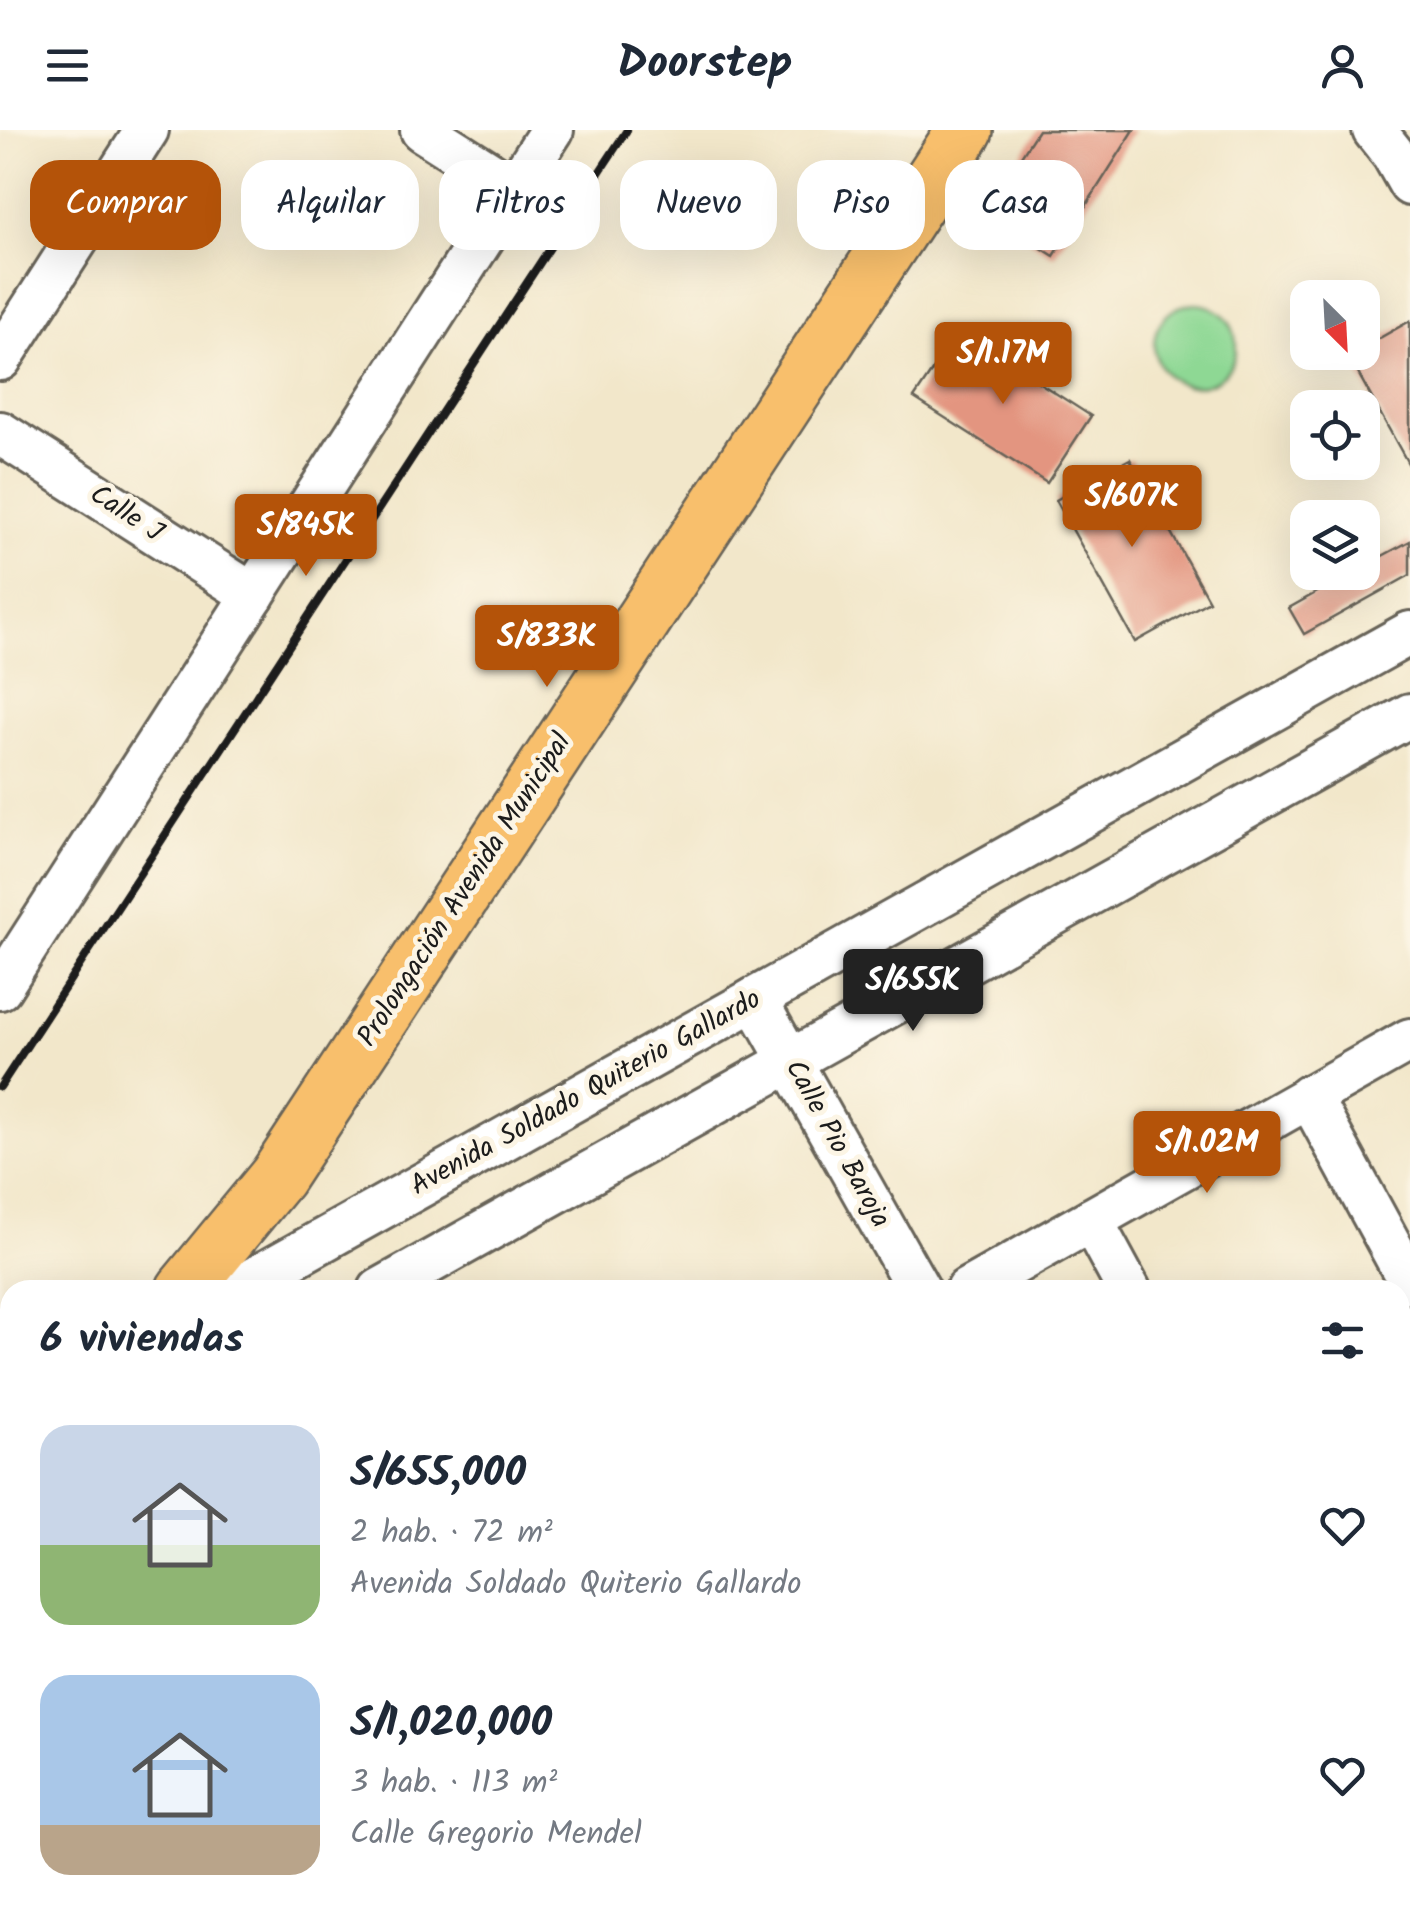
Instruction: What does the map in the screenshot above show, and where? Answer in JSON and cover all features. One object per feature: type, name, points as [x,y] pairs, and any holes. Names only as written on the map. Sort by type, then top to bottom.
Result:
[{"type":"main road","name":"Prolongación Avenida Municipal","points":[[192,1280],[277,1177],[965,130]]},
{"type":"street","points":[[0,359],[147,130]]},
{"type":"street","points":[[422,130],[470,160]]},
{"type":"street","points":[[532,160],[552,130]]},
{"type":"street","points":[[1374,130],[1410,184]]},
{"type":"street","points":[[0,988],[474,250]]},
{"type":"street","name":"Calle J","points":[[0,433],[253,595]]},
{"type":"street","name":"Avenida Soldado Quiterio Gallardo","points":[[252,1280],[1410,633]]},
{"type":"street","points":[[398,1280],[1410,714]]},
{"type":"street","name":"Calle Pio Baroja","points":[[755,999],[913,1280]]},
{"type":"street","points":[[986,1280],[1410,1040]]},
{"type":"street","points":[[1309,1096],[1409,1280]]},
{"type":"street","points":[[1091,1220],[1124,1280]]},
{"type":"green space","points":[[1195,304],[1211,307],[1224,316],[1233,329],[1233,361],[1224,374],[1211,383],[1195,386],[1179,383],[1166,374],[1157,361],[1154,345],[1157,329],[1166,316],[1179,307]]},
{"type":"building","points":[[1038,130],[1134,130],[1084,209],[1084,160],[1019,160]]},
{"type":"building","points":[[1410,321],[1410,467],[1380,413],[1380,390],[1367,390],[1356,370],[1380,370],[1380,338]]},
{"type":"building","points":[[959,331],[1091,416],[1047,483],[914,398]]},
{"type":"building","points":[[1130,459],[1209,601],[1135,642],[1056,500]]},
{"type":"building","points":[[1410,541],[1410,575],[1304,634],[1289,608],[1321,590],[1380,590],[1380,557]]},
{"type":"railway","points":[[0,1087],[627,130]]}]
